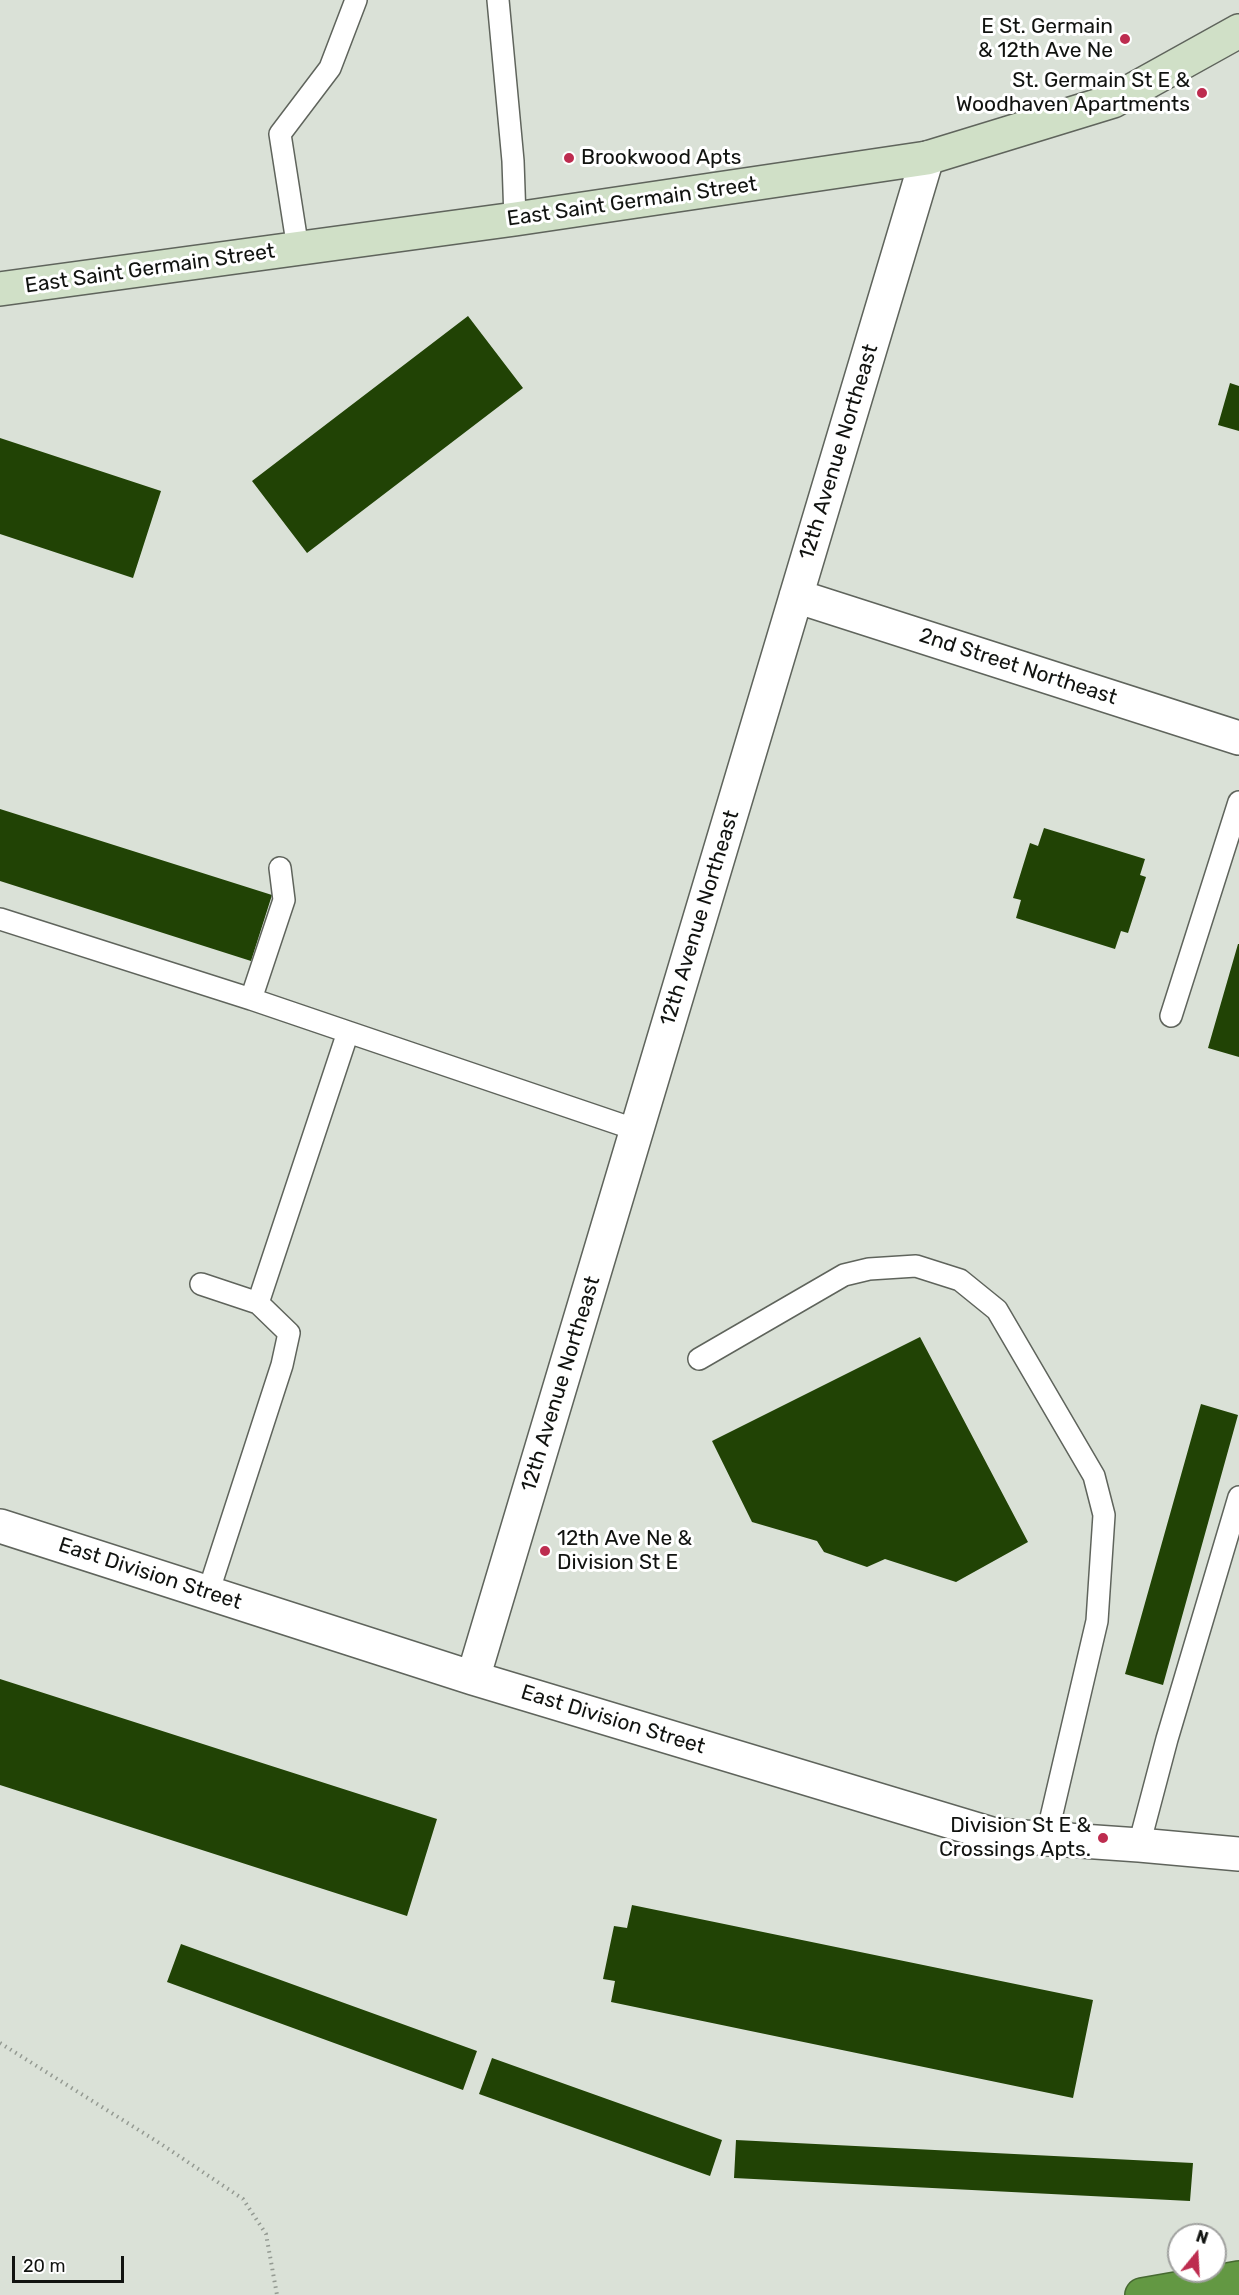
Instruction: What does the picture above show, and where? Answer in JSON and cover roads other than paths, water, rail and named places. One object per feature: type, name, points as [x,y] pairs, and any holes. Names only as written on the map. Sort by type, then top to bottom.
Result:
[{"type":"highway","points":[[1143,2295],[1239,2278]]},
{"type":"street","name":"East Saint Germain Street","points":[[0,289],[515,219],[927,158],[1113,101],[1239,31]]},
{"type":"street","name":"12th Avenue Northeast","points":[[473,1678],[927,158]]},
{"type":"street","name":"2nd Street Northeast","points":[[796,596],[1239,738]]},
{"type":"street","name":"East Division Street","points":[[0,1526],[473,1678],[995,1835],[1239,1854]]},
{"type":"lane","points":[[298,249],[280,134],[330,68],[356,0]]},
{"type":"lane","points":[[498,0],[513,161],[515,219]]},
{"type":"lane","points":[[1171,1016],[1239,802]]},
{"type":"lane","points":[[251,999],[284,900],[280,868]]},
{"type":"lane","points":[[0,919],[251,999],[637,1130]]},
{"type":"lane","points":[[258,1303],[348,1032]]},
{"type":"lane","points":[[699,1359],[844,1275],[869,1269],[916,1266],[960,1280],[997,1310],[1094,1476],[1104,1515],[1097,1621],[1046,1839]]},
{"type":"lane","points":[[201,1284],[258,1303],[289,1333],[282,1365],[208,1593]]},
{"type":"lane","points":[[1139,1845],[1167,1739],[1239,1497]]},
{"type":"place","name":"E St. Germain & 12th Ave Ne","points":[[1125,39]]},
{"type":"place","name":"St. Germain St E & Woodhaven Apartments","points":[[1202,93]]},
{"type":"place","name":"Brookwood Apts","points":[[569,158]]},
{"type":"place","name":"12th Ave Ne & Division St E","points":[[545,1551]]},
{"type":"place","name":"Division St E & Crossings Apts.","points":[[1103,1838]]}]
